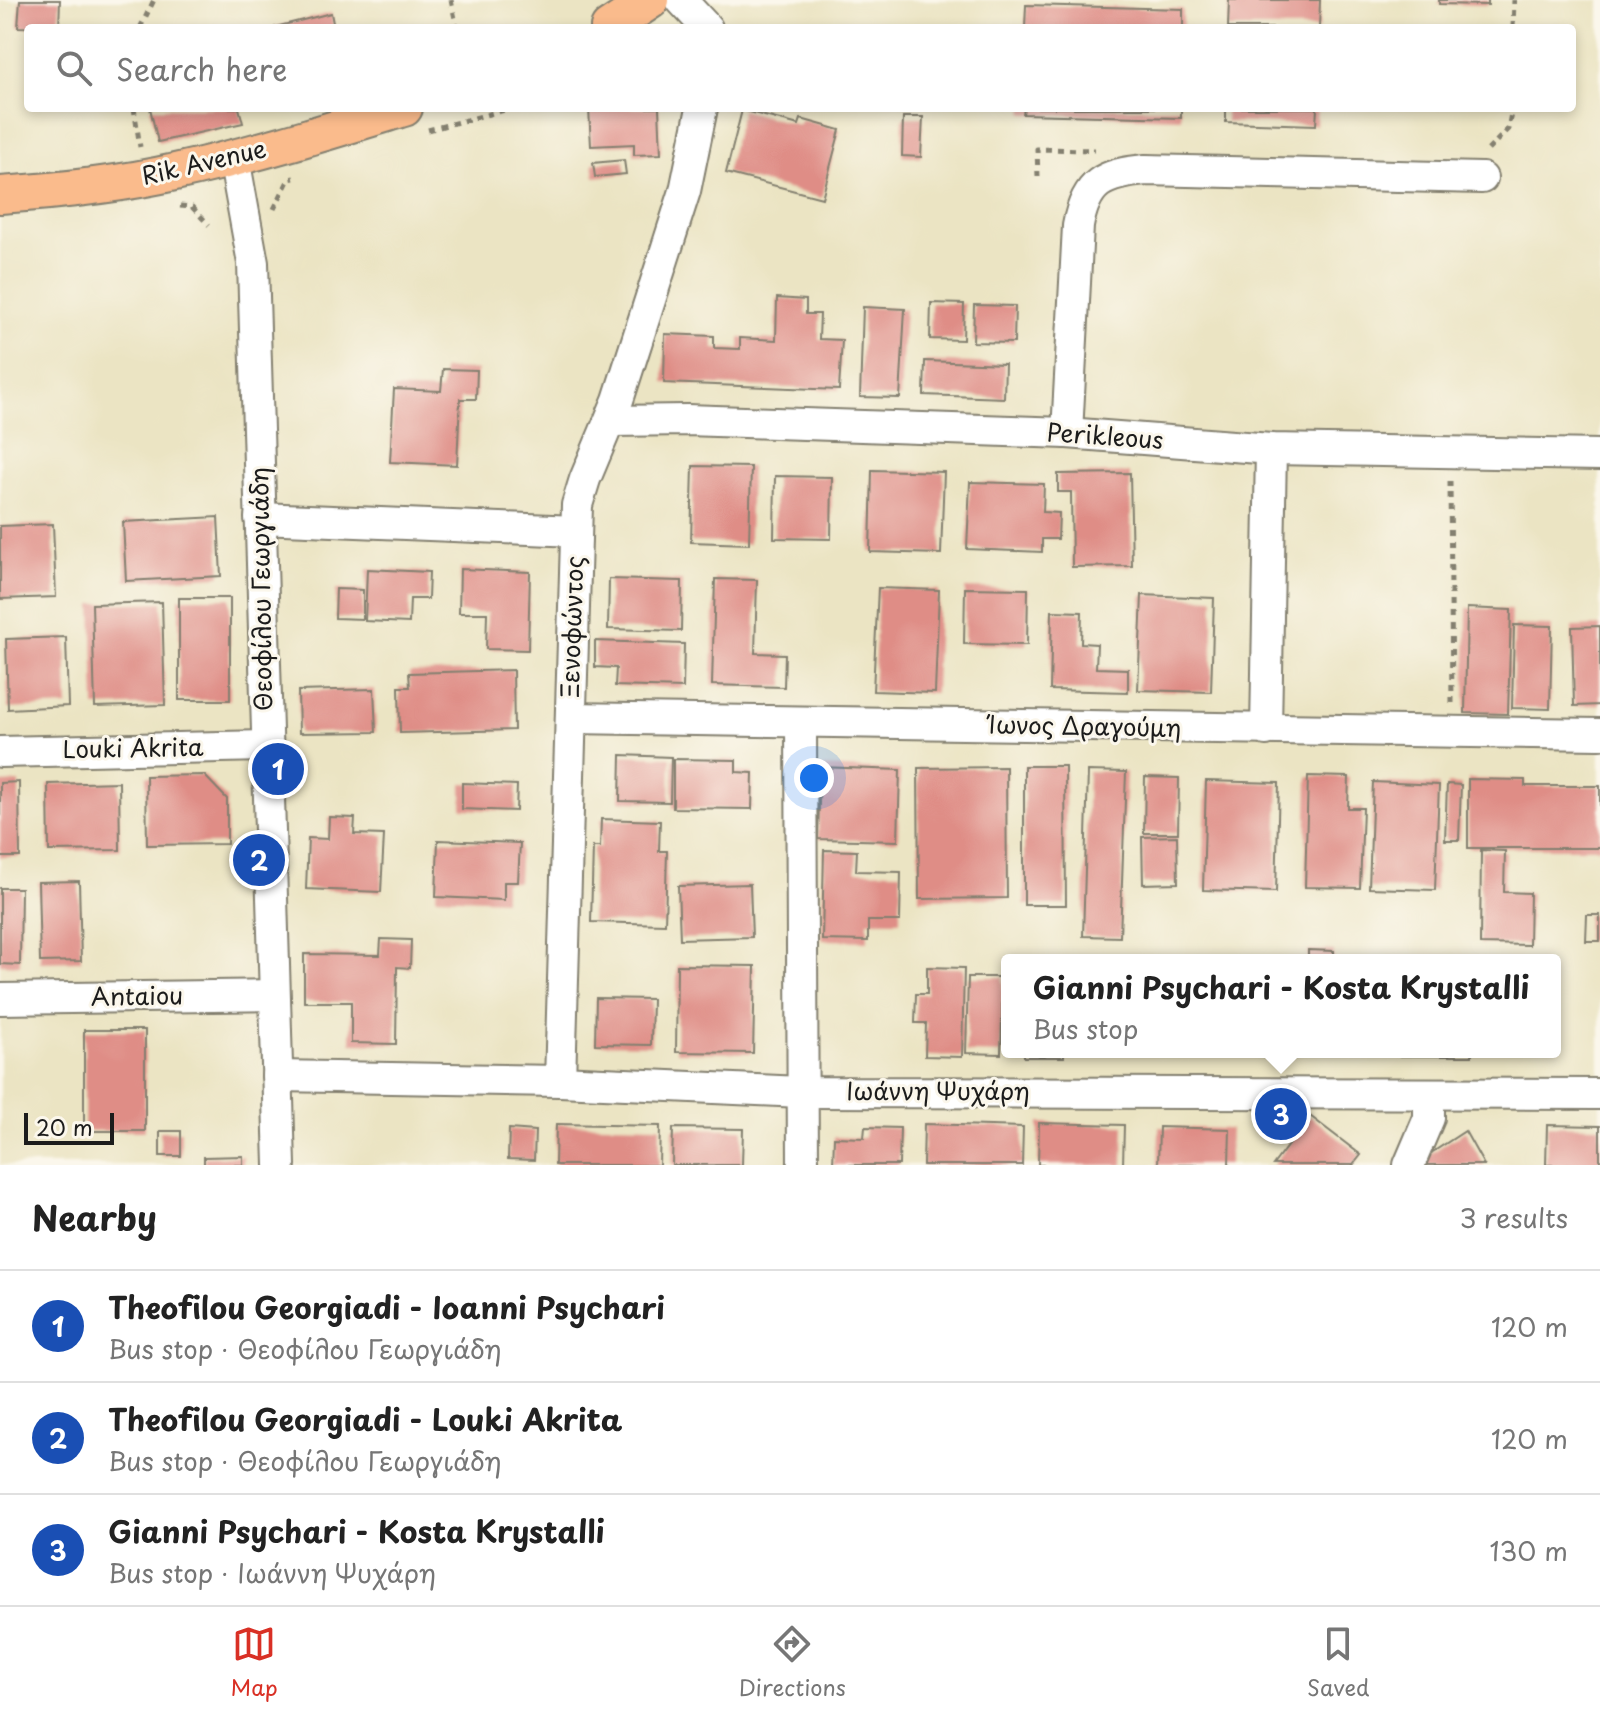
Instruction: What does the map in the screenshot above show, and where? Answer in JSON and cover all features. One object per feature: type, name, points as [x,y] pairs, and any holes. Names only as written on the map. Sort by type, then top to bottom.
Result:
[{"type":"main road","points":[[615,24],[651,0]]},
{"type":"main road","name":"Rik Avenue","points":[[0,195],[99,185],[172,173],[390,112]]},
{"type":"street","points":[[681,0],[703,24]]},
{"type":"street","name":"Ξενοφώντος","points":[[560,1081],[577,505],[611,421],[685,191],[701,112]]},
{"type":"street","name":"Θεοφίλου Γεωργιάδη","points":[[234,158],[253,263],[280,1165]]},
{"type":"street","points":[[1067,433],[1078,226],[1083,202],[1093,188],[1107,177],[1146,170],[1482,178]]},
{"type":"street","name":"Perikleous","points":[[611,421],[687,420],[1067,433],[1271,449],[1600,455]]},
{"type":"street","points":[[1266,730],[1271,449]]},
{"type":"street","points":[[260,518],[576,531]]},
{"type":"street","name":"Ίωνος Δραγούμη","points":[[571,718],[1600,734]]},
{"type":"street","points":[[801,722],[803,1165]]},
{"type":"street","name":"Louki Akrita","points":[[0,752],[266,746]]},
{"type":"street","name":"Antaiou","points":[[0,999],[274,995]]},
{"type":"street","name":"Ιωάννη Ψυχάρη","points":[[277,1076],[560,1081],[801,1092],[1600,1094]]},
{"type":"street","points":[[1409,1165],[1429,1118],[1429,1094]]},
{"type":"path","points":[[142,24],[154,0]]},
{"type":"path","points":[[451,0],[456,24]]},
{"type":"path","points":[[1513,24],[1514,0]]},
{"type":"path","points":[[135,112],[141,156]]},
{"type":"path","points":[[1450,452],[1452,732]]},
{"type":"building","points":[[20,0],[60,0],[59,24],[24,24],[24,27],[18,27]]},
{"type":"building","points":[[1229,0],[1320,0],[1319,24],[1228,24]]},
{"type":"building","points":[[1439,0],[1488,0],[1488,5],[1439,4]]},
{"type":"building","points":[[1026,5],[1183,9],[1183,24],[1025,24]]},
{"type":"building","points":[[331,13],[333,24],[287,24]]},
{"type":"building","points":[[151,112],[240,112],[243,123],[158,142]]},
{"type":"building","points":[[589,112],[659,112],[661,154],[634,155],[634,144],[591,146]]},
{"type":"building","points":[[741,112],[799,125],[801,119],[840,130],[822,198],[726,173]]},
{"type":"building","points":[[1181,112],[1181,118],[1023,114]]},
{"type":"building","points":[[1226,112],[1317,112],[1316,125],[1226,122]]},
{"type":"building","points":[[903,117],[923,117],[921,157],[902,156]]},
{"type":"building","points":[[624,160],[626,174],[595,177],[593,163]]},
{"type":"building","points":[[777,298],[806,300],[806,314],[820,314],[819,339],[842,340],[839,390],[664,383],[665,334],[714,336],[714,348],[740,349],[740,338],[776,340]]},
{"type":"building","points":[[931,303],[964,304],[963,340],[930,339]]},
{"type":"building","points":[[974,305],[1015,306],[1014,343],[973,342]]},
{"type":"building","points":[[863,307],[905,309],[900,398],[860,397]]},
{"type":"building","points":[[925,361],[1005,364],[1004,398],[924,395]]},
{"type":"building","points":[[443,369],[477,370],[476,399],[460,399],[457,465],[390,462],[394,389],[441,391]]},
{"type":"building","points":[[693,466],[751,467],[749,544],[691,542]]},
{"type":"building","points":[[872,470],[944,472],[941,554],[870,552]]},
{"type":"building","points":[[1130,473],[1132,566],[1072,567],[1071,492],[1058,492],[1058,474]]},
{"type":"building","points":[[775,476],[832,477],[831,539],[774,538]]},
{"type":"building","points":[[970,482],[1044,484],[1043,512],[1059,513],[1058,539],[1042,539],[1042,552],[967,549]]},
{"type":"building","points":[[218,517],[221,576],[126,581],[123,522]]},
{"type":"building","points":[[53,524],[56,597],[0,599],[0,526]]},
{"type":"building","points":[[367,569],[429,572],[428,599],[410,599],[409,623],[365,621]]},
{"type":"building","points":[[460,569],[530,572],[528,650],[486,649],[487,613],[459,613]]},
{"type":"building","points":[[609,579],[682,581],[681,631],[608,629]]},
{"type":"building","points":[[715,579],[757,580],[755,653],[785,654],[784,687],[712,685]]},
{"type":"building","points":[[878,588],[939,590],[935,693],[873,691]]},
{"type":"building","points":[[965,588],[1028,589],[1027,645],[964,644]]},
{"type":"building","points":[[336,589],[363,590],[363,619],[335,618]]},
{"type":"building","points":[[1142,595],[1214,598],[1211,692],[1138,690]]},
{"type":"building","points":[[179,598],[230,598],[230,700],[179,700]]},
{"type":"building","points":[[162,602],[165,705],[95,707],[92,604]]},
{"type":"building","points":[[1467,608],[1511,610],[1508,714],[1465,713]]},
{"type":"building","points":[[1052,611],[1082,612],[1081,643],[1097,644],[1096,668],[1128,669],[1128,692],[1050,690]]},
{"type":"building","points":[[1514,625],[1552,626],[1550,709],[1512,708]]},
{"type":"building","points":[[1600,626],[1600,705],[1574,706],[1572,627]]},
{"type":"building","points":[[66,637],[68,706],[8,709],[6,639]]},
{"type":"building","points":[[595,641],[684,644],[683,688],[615,686],[616,668],[595,667]]},
{"type":"building","points":[[513,670],[514,730],[400,733],[399,687],[410,687],[409,673]]},
{"type":"building","points":[[374,689],[376,732],[299,733],[298,691]]},
{"type":"building","points":[[621,755],[671,757],[670,802],[620,801]]},
{"type":"building","points":[[673,759],[736,760],[736,772],[753,773],[752,809],[673,808]]},
{"type":"building","points":[[1024,766],[1065,766],[1066,905],[1024,905]]},
{"type":"building","points":[[820,767],[900,770],[898,841],[818,839]]},
{"type":"building","points":[[1006,767],[1007,898],[919,899],[918,768]]},
{"type":"building","points":[[1088,771],[1126,772],[1120,937],[1083,936]]},
{"type":"building","points":[[204,775],[227,799],[227,844],[147,845],[146,776]]},
{"type":"building","points":[[1308,776],[1349,777],[1348,808],[1363,808],[1360,888],[1305,887]]},
{"type":"building","points":[[1145,777],[1179,778],[1178,833],[1144,833]]},
{"type":"building","points":[[1468,779],[1525,780],[1525,786],[1600,786],[1600,848],[1468,848]]},
{"type":"building","points":[[1206,781],[1279,783],[1276,892],[1203,890]]},
{"type":"building","points":[[19,782],[20,857],[0,857],[0,783]]},
{"type":"building","points":[[119,782],[120,850],[49,851],[48,784]]},
{"type":"building","points":[[1373,782],[1439,785],[1435,890],[1369,888]]},
{"type":"building","points":[[462,783],[517,785],[516,811],[462,809]]},
{"type":"building","points":[[1447,784],[1461,785],[1459,840],[1445,840]]},
{"type":"building","points":[[329,817],[355,818],[354,834],[384,835],[381,892],[306,889],[308,838],[328,839]]},
{"type":"building","points":[[601,819],[660,821],[659,851],[667,851],[665,924],[591,922],[593,847],[600,847]]},
{"type":"building","points":[[1177,836],[1178,883],[1143,884],[1142,837]]},
{"type":"building","points":[[438,840],[520,843],[518,882],[504,882],[504,900],[436,897]]},
{"type":"building","points":[[824,850],[857,851],[856,871],[901,872],[900,921],[868,921],[868,941],[822,940]]},
{"type":"building","points":[[1481,850],[1505,851],[1504,892],[1530,893],[1529,945],[1480,944]]},
{"type":"building","points":[[79,881],[81,961],[40,962],[38,882]]},
{"type":"building","points":[[750,884],[752,937],[680,939],[678,886]]},
{"type":"building","points":[[0,888],[21,888],[20,965],[0,964]]},
{"type":"building","points":[[1587,915],[1600,915],[1600,941],[1586,941]]},
{"type":"building","points":[[381,939],[411,940],[410,968],[397,967],[396,1044],[351,1043],[351,1002],[304,1002],[304,954],[380,955]]},
{"type":"building","points":[[1308,950],[1334,951],[1334,954],[1308,954]]},
{"type":"building","points":[[677,965],[755,966],[753,1053],[676,1052]]},
{"type":"building","points":[[927,967],[964,968],[962,1057],[925,1056],[926,1023],[915,1023],[916,994],[927,994]]},
{"type":"building","points":[[968,977],[1001,977],[1001,1054],[966,1053]]},
{"type":"building","points":[[596,998],[652,999],[651,1045],[595,1044]]},
{"type":"building","points":[[84,1030],[145,1030],[145,1131],[84,1131]]},
{"type":"building","points":[[1310,1116],[1361,1155],[1353,1165],[1273,1165]]},
{"type":"building","points":[[1039,1123],[1124,1125],[1123,1165],[1038,1165]]},
{"type":"building","points":[[556,1124],[660,1126],[659,1165],[555,1165]]},
{"type":"building","points":[[924,1124],[1023,1127],[1022,1165],[923,1165]]},
{"type":"building","points":[[1547,1125],[1600,1126],[1600,1165],[1546,1165]]},
{"type":"building","points":[[865,1127],[900,1128],[899,1165],[833,1165],[834,1137],[864,1138]]},
{"type":"building","points":[[1159,1127],[1230,1129],[1229,1165],[1158,1165]]},
{"type":"building","points":[[673,1128],[743,1129],[742,1165],[672,1165]]},
{"type":"building","points":[[509,1129],[535,1131],[534,1160],[508,1159]]},
{"type":"building","points":[[160,1131],[181,1131],[181,1156],[160,1156]]},
{"type":"building","points":[[1465,1131],[1484,1165],[1422,1165],[1419,1161]]},
{"type":"building","points":[[243,1156],[243,1165],[204,1165],[204,1157]]},
{"type":"place","name":"Theofilou Georgiadi - Ioanni Psychari","points":[[278,769]]},
{"type":"place","name":"Theofilou Georgiadi - Louki Akrita","points":[[259,860]]},
{"type":"place","name":"Gianni Psychari - Kosta Krystalli","points":[[1281,1114]]}]
